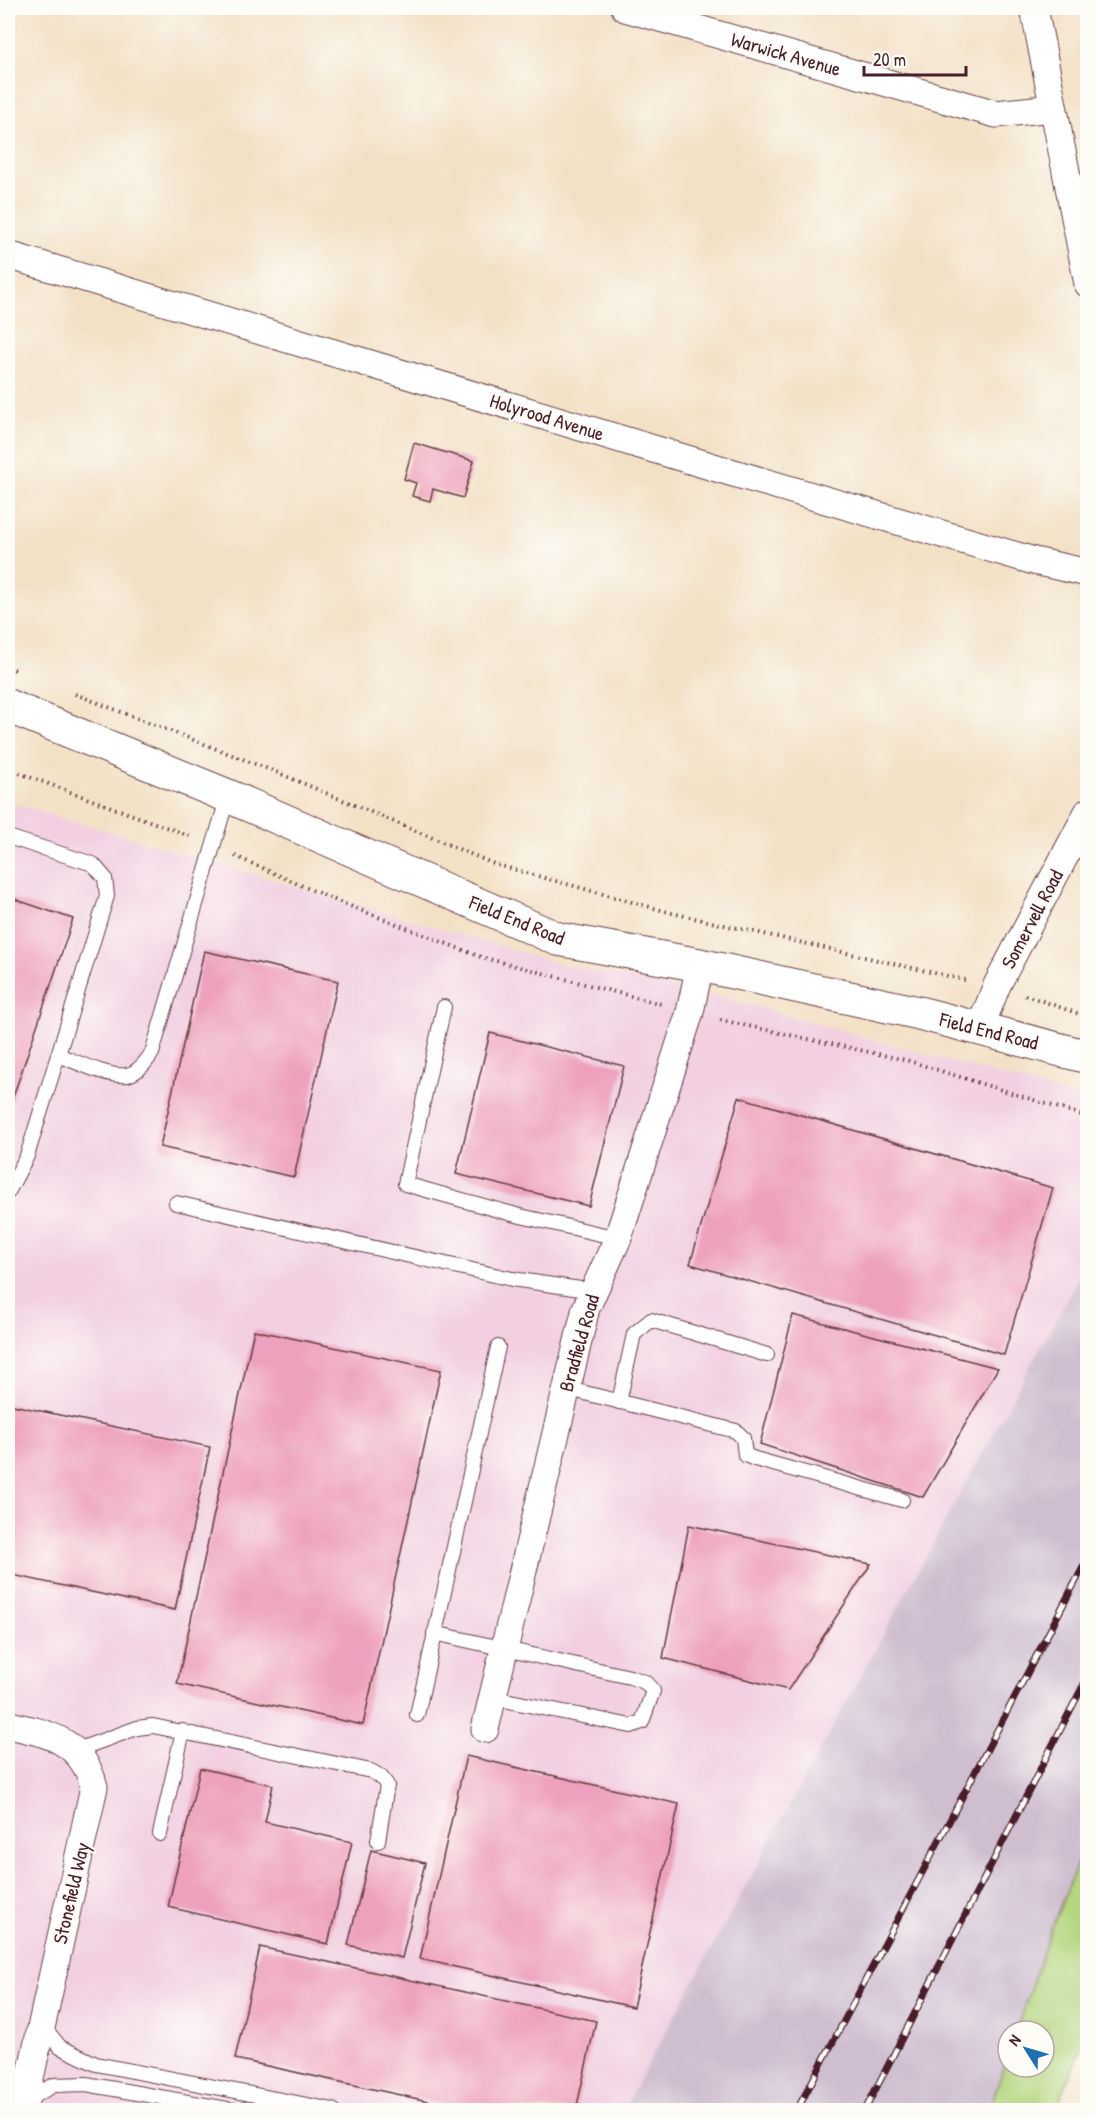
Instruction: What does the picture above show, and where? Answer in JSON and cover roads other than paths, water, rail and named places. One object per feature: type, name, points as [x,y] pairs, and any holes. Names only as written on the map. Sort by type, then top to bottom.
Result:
[{"type":"street","name":"Warwick Avenue","points":[[625,8],[996,114],[1053,108]]},
{"type":"street","points":[[1034,8],[1088,284]]},
{"type":"street","name":"Holyrood Avenue","points":[[8,255],[731,473],[1034,561],[1088,573]]},
{"type":"street","name":"Field End Road","points":[[8,706],[228,796],[558,939],[700,965],[980,1028],[1088,1057]]},
{"type":"street","name":"Somervell Road","points":[[980,1028],[997,986],[1088,812]]},
{"type":"street","name":"Bradfield Road","points":[[485,1729],[490,1698],[505,1649],[585,1308],[618,1238],[690,1012],[700,965]]},
{"type":"street","name":"Stonefield Way","points":[[8,1725],[59,1739],[89,1767],[94,1787],[24,2105]]},
{"type":"lane","points":[[57,1055],[100,1071],[127,1075],[143,1066],[152,1053],[228,796]]},
{"type":"lane","points":[[8,837],[93,864],[105,878],[107,896],[27,1156],[8,1192]]},
{"type":"lane","points":[[444,1007],[405,1184],[516,1215],[618,1238]]},
{"type":"lane","points":[[176,1203],[512,1278],[594,1291]]},
{"type":"lane","points":[[619,1402],[634,1334],[651,1320],[767,1354]]},
{"type":"lane","points":[[417,1715],[498,1347]]},
{"type":"lane","points":[[565,1388],[736,1431],[743,1438],[745,1455],[902,1500]]},
{"type":"lane","points":[[435,1633],[645,1682],[653,1691],[642,1722],[631,1726],[490,1698]]},
{"type":"lane","points":[[74,1751],[137,1728],[153,1726],[371,1771],[381,1777],[387,1785],[378,1841]]},
{"type":"lane","points":[[160,1834],[183,1731]]},
{"type":"lane","points":[[42,2025],[60,2047],[96,2064],[333,2110]]},
{"type":"lane","points":[[24,2105],[54,2085],[86,2084],[233,2110]]},
{"type":"railway","points":[[797,2110],[1088,1558]]},
{"type":"railway","points":[[865,2110],[1088,1676]]}]
